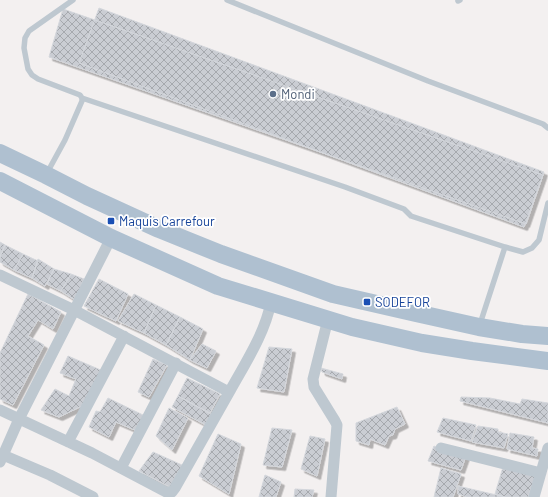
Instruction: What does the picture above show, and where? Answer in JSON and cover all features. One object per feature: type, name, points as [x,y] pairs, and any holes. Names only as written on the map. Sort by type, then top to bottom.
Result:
[{"type":"main road","points":[[0,153],[126,215],[228,257],[333,294],[479,327],[522,334],[548,336]]},
{"type":"main road","points":[[0,181],[111,238],[218,286],[352,327],[422,343],[548,361]]},
{"type":"street","points":[[93,497],[50,475],[2,459],[19,418],[111,238]]},
{"type":"street","points":[[0,275],[74,310],[229,392]]},
{"type":"street","points":[[0,410],[121,468],[166,492],[172,492],[257,341],[269,314],[271,302]]},
{"type":"street","points":[[328,319],[313,378],[314,387],[337,425],[331,497]]},
{"type":"street","points":[[68,442],[124,336]]},
{"type":"street","points":[[121,468],[176,363]]},
{"type":"street","points":[[441,448],[541,473]]},
{"type":"street","points":[[534,497],[548,448]]},
{"type":"lane","points":[[74,0],[29,31],[25,38],[24,48],[28,69],[32,75],[38,79],[80,95],[82,98],[344,187],[404,209],[411,216],[523,252],[532,248],[539,240],[548,203]]},
{"type":"lane","points":[[227,0],[428,81],[543,124],[548,128]]},
{"type":"lane","points":[[46,175],[65,140],[82,98]]},
{"type":"lane","points":[[479,327],[504,247]]},
{"type":"building","points":[[99,8],[544,172],[524,227],[79,63]]},
{"type":"building","points":[[63,9],[543,175],[526,224],[49,57]]},
{"type":"building","points":[[0,242],[5,245],[0,257]]},
{"type":"building","points":[[5,245],[23,254],[14,270],[0,262],[0,257]]},
{"type":"building","points":[[23,254],[38,261],[32,278],[14,270]]},
{"type":"building","points":[[38,259],[54,269],[45,286],[32,278]]},
{"type":"building","points":[[54,269],[71,274],[61,291],[47,284]]},
{"type":"building","points":[[71,274],[84,279],[75,300],[61,291]]},
{"type":"building","points":[[99,279],[128,294],[116,321],[84,306]]},
{"type":"building","points":[[28,294],[61,312],[53,329],[38,320],[28,336],[44,345],[13,405],[0,399],[0,353]]},
{"type":"building","points":[[134,294],[156,305],[144,333],[118,321]]},
{"type":"building","points":[[156,305],[180,317],[166,345],[144,333]]},
{"type":"building","points":[[180,317],[203,329],[190,360],[166,345]]},
{"type":"building","points":[[202,344],[216,351],[207,368],[190,360]]},
{"type":"building","points":[[269,347],[292,349],[284,392],[257,388]]},
{"type":"building","points":[[68,356],[103,371],[86,404],[59,417],[41,410],[55,389],[69,396],[76,379],[60,373]]},
{"type":"building","points":[[153,359],[167,365],[149,397],[138,392]]},
{"type":"building","points":[[321,368],[343,374],[342,379],[322,372]]},
{"type":"building","points":[[187,378],[220,394],[210,413],[178,396]]},
{"type":"building","points":[[178,396],[212,415],[206,425],[172,407]]},
{"type":"building","points":[[461,397],[490,398],[520,404],[522,399],[548,403],[548,423],[460,401]]},
{"type":"building","points":[[108,398],[143,415],[137,431],[116,422],[109,437],[89,427],[96,411],[100,412]]},
{"type":"building","points":[[397,407],[405,424],[395,429],[393,435],[389,436],[385,445],[370,439],[369,445],[356,441],[356,423]]},
{"type":"building","points":[[169,408],[188,418],[172,450],[156,436]]},
{"type":"building","points":[[443,418],[476,425],[471,441],[437,432]]},
{"type":"building","points":[[478,426],[498,429],[498,432],[508,434],[504,448],[472,442]]},
{"type":"building","points":[[272,428],[292,430],[282,467],[263,465]]},
{"type":"building","points":[[510,433],[534,437],[532,448],[538,449],[537,456],[507,449]]},
{"type":"building","points":[[218,434],[241,444],[229,494],[199,476]]},
{"type":"building","points":[[310,436],[325,439],[317,476],[301,469]]},
{"type":"building","points":[[434,446],[449,453],[466,456],[461,470],[428,461]]},
{"type":"building","points":[[153,452],[182,465],[172,488],[139,471]]},
{"type":"building","points":[[503,467],[536,475],[528,497],[505,497],[495,494]]},
{"type":"building","points":[[441,468],[461,474],[453,497],[434,497]]},
{"type":"building","points":[[265,475],[281,482],[276,497],[259,497]]},
{"type":"building","points":[[458,486],[505,497],[467,497],[458,494]]},
{"type":"building","points":[[295,489],[314,490],[312,497],[294,497]]},
{"type":"place","name":"Mondi","points":[[273,94]]},
{"type":"place","name":"Maquis Carrefour","points":[[111,221]]},
{"type":"place","name":"SODEFOR","points":[[367,302]]}]
